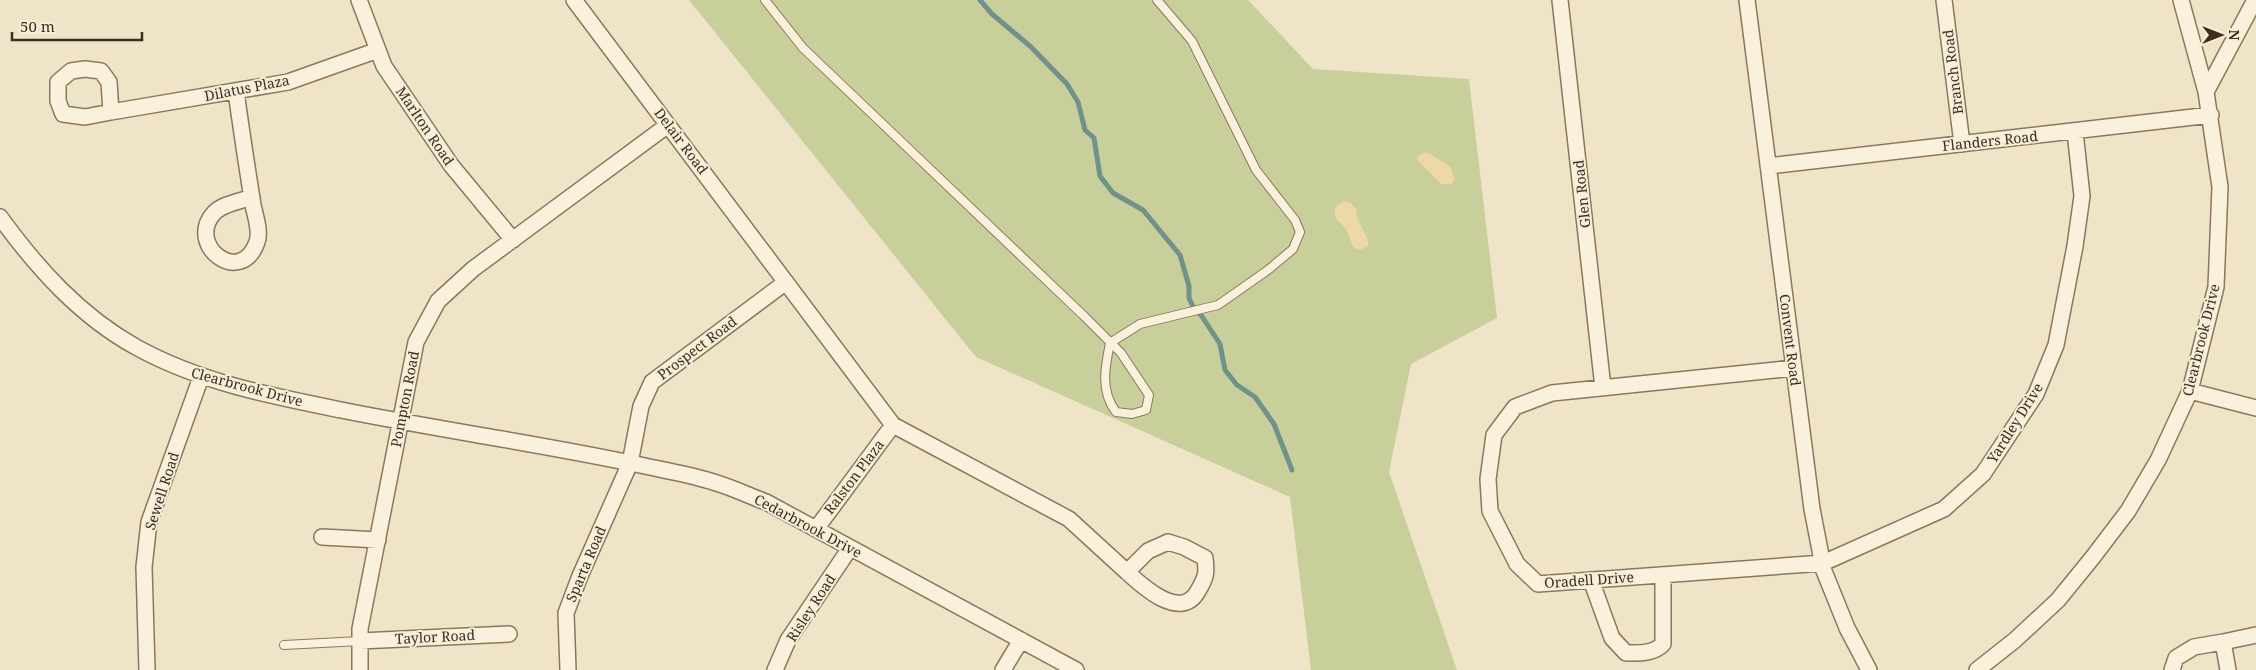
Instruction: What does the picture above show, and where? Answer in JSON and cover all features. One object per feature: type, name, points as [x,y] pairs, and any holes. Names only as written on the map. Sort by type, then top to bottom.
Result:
[{"type":"street","name":"Marlton Road","points":[[359,0],[384,66],[451,165],[513,240]]},
{"type":"street","name":"Delair Road","points":[[574,0],[893,425]]},
{"type":"street","name":"Glen Road","points":[[1560,0],[1603,388]]},
{"type":"street","name":"Convent Road","points":[[1747,0],[1812,509],[1824,571],[1846,628],[1869,670]]},
{"type":"street","name":"Branch Road","points":[[1944,0],[1962,144]]},
{"type":"street","name":"Clearbrook Drive","points":[[1977,670],[2015,640],[2058,600],[2093,557],[2128,511],[2158,460],[2190,391],[2216,287],[2220,187],[2211,115],[2181,0]]},
{"type":"street","points":[[2206,92],[2255,0]]},
{"type":"street","name":"Dilatus Plaza","points":[[111,112],[288,82],[378,50]]},
{"type":"street","points":[[236,91],[252,197]]},
{"type":"street","name":"Flanders Road","points":[[1768,166],[2211,115]]},
{"type":"street","name":"Pompton Road","points":[[360,670],[360,629],[416,342],[438,302],[473,269],[668,125]]},
{"type":"street","name":"Yardley Drive","points":[[1823,563],[1944,509],[1983,474],[2036,394],[2056,345],[2075,246],[2082,196],[2075,132]]},
{"type":"street","name":"Clearbrook Drive","points":[[0,217],[31,259],[79,307],[134,347],[202,377],[293,400],[401,422]]},
{"type":"street","name":"Prospect Road","points":[[630,463],[641,406],[652,382],[786,282]]},
{"type":"street","name":"Oradell Drive","points":[[1794,368],[1552,393],[1515,407],[1494,435],[1488,479],[1490,511],[1517,564],[1538,584],[1823,563]]},
{"type":"street","name":"Sewell Road","points":[[147,670],[144,568],[149,522],[202,377]]},
{"type":"street","points":[[2190,391],[2256,408]]},
{"type":"street","name":"Cedarbrook Drive","points":[[401,422],[630,463],[711,481],[766,502],[1076,670]]},
{"type":"street","points":[[893,425],[1069,519],[1127,572],[1150,593],[1171,602],[1184,602],[1196,595],[1207,574],[1205,558],[1184,547],[1168,542],[1148,551],[1127,572]]},
{"type":"street","name":"Ralston Plaza","points":[[816,529],[893,425]]},
{"type":"street","name":"Sparta Road","points":[[568,670],[566,613],[580,576],[630,463]]},
{"type":"street","points":[[322,536],[378,540]]},
{"type":"street","name":"Risley Road","points":[[775,670],[788,640],[850,548]]},
{"type":"street","points":[[1591,580],[1612,638],[1626,652],[1643,652],[1658,650],[1663,644],[1663,575]]},
{"type":"street","name":"Taylor Road","points":[[360,641],[509,634]]},
{"type":"street","points":[[2172,670],[2176,658],[2194,647],[2256,635]]},
{"type":"street","points":[[1003,670],[1021,640]]},
{"type":"street","points":[[2223,642],[2228,670]]},
{"type":"lane","points":[[765,0],[803,48],[1084,316],[1110,342],[1121,353],[1149,395],[1146,410],[1132,414],[1116,412],[1107,401],[1104,375],[1110,342],[1140,324],[1218,305],[1268,270],[1293,249],[1300,232],[1295,220],[1256,170],[1192,41],[1157,0]]},
{"type":"lane","points":[[284,645],[360,641]]},
{"type":"green space","points":[[689,0],[1248,0],[1313,69],[1469,79],[1497,318],[1411,364],[1389,472],[1457,670],[1311,670],[1290,497],[976,357]]},
{"type":"sand","points":[[1426,152],[1450,166],[1455,179],[1452,184],[1441,184],[1417,159]]},
{"type":"sand","points":[[1344,201],[1351,203],[1356,209],[1357,218],[1368,240],[1368,246],[1360,250],[1353,247],[1345,227],[1337,220],[1335,215],[1336,206]]},
{"type":"waterway","points":[[980,0],[992,14],[1031,47],[1067,84],[1078,102],[1085,130],[1094,138],[1100,176],[1113,193],[1143,210],[1180,255],[1189,286],[1189,298],[1195,311],[1201,315],[1220,344],[1225,370],[1237,385],[1255,397],[1274,424],[1292,470]]}]
